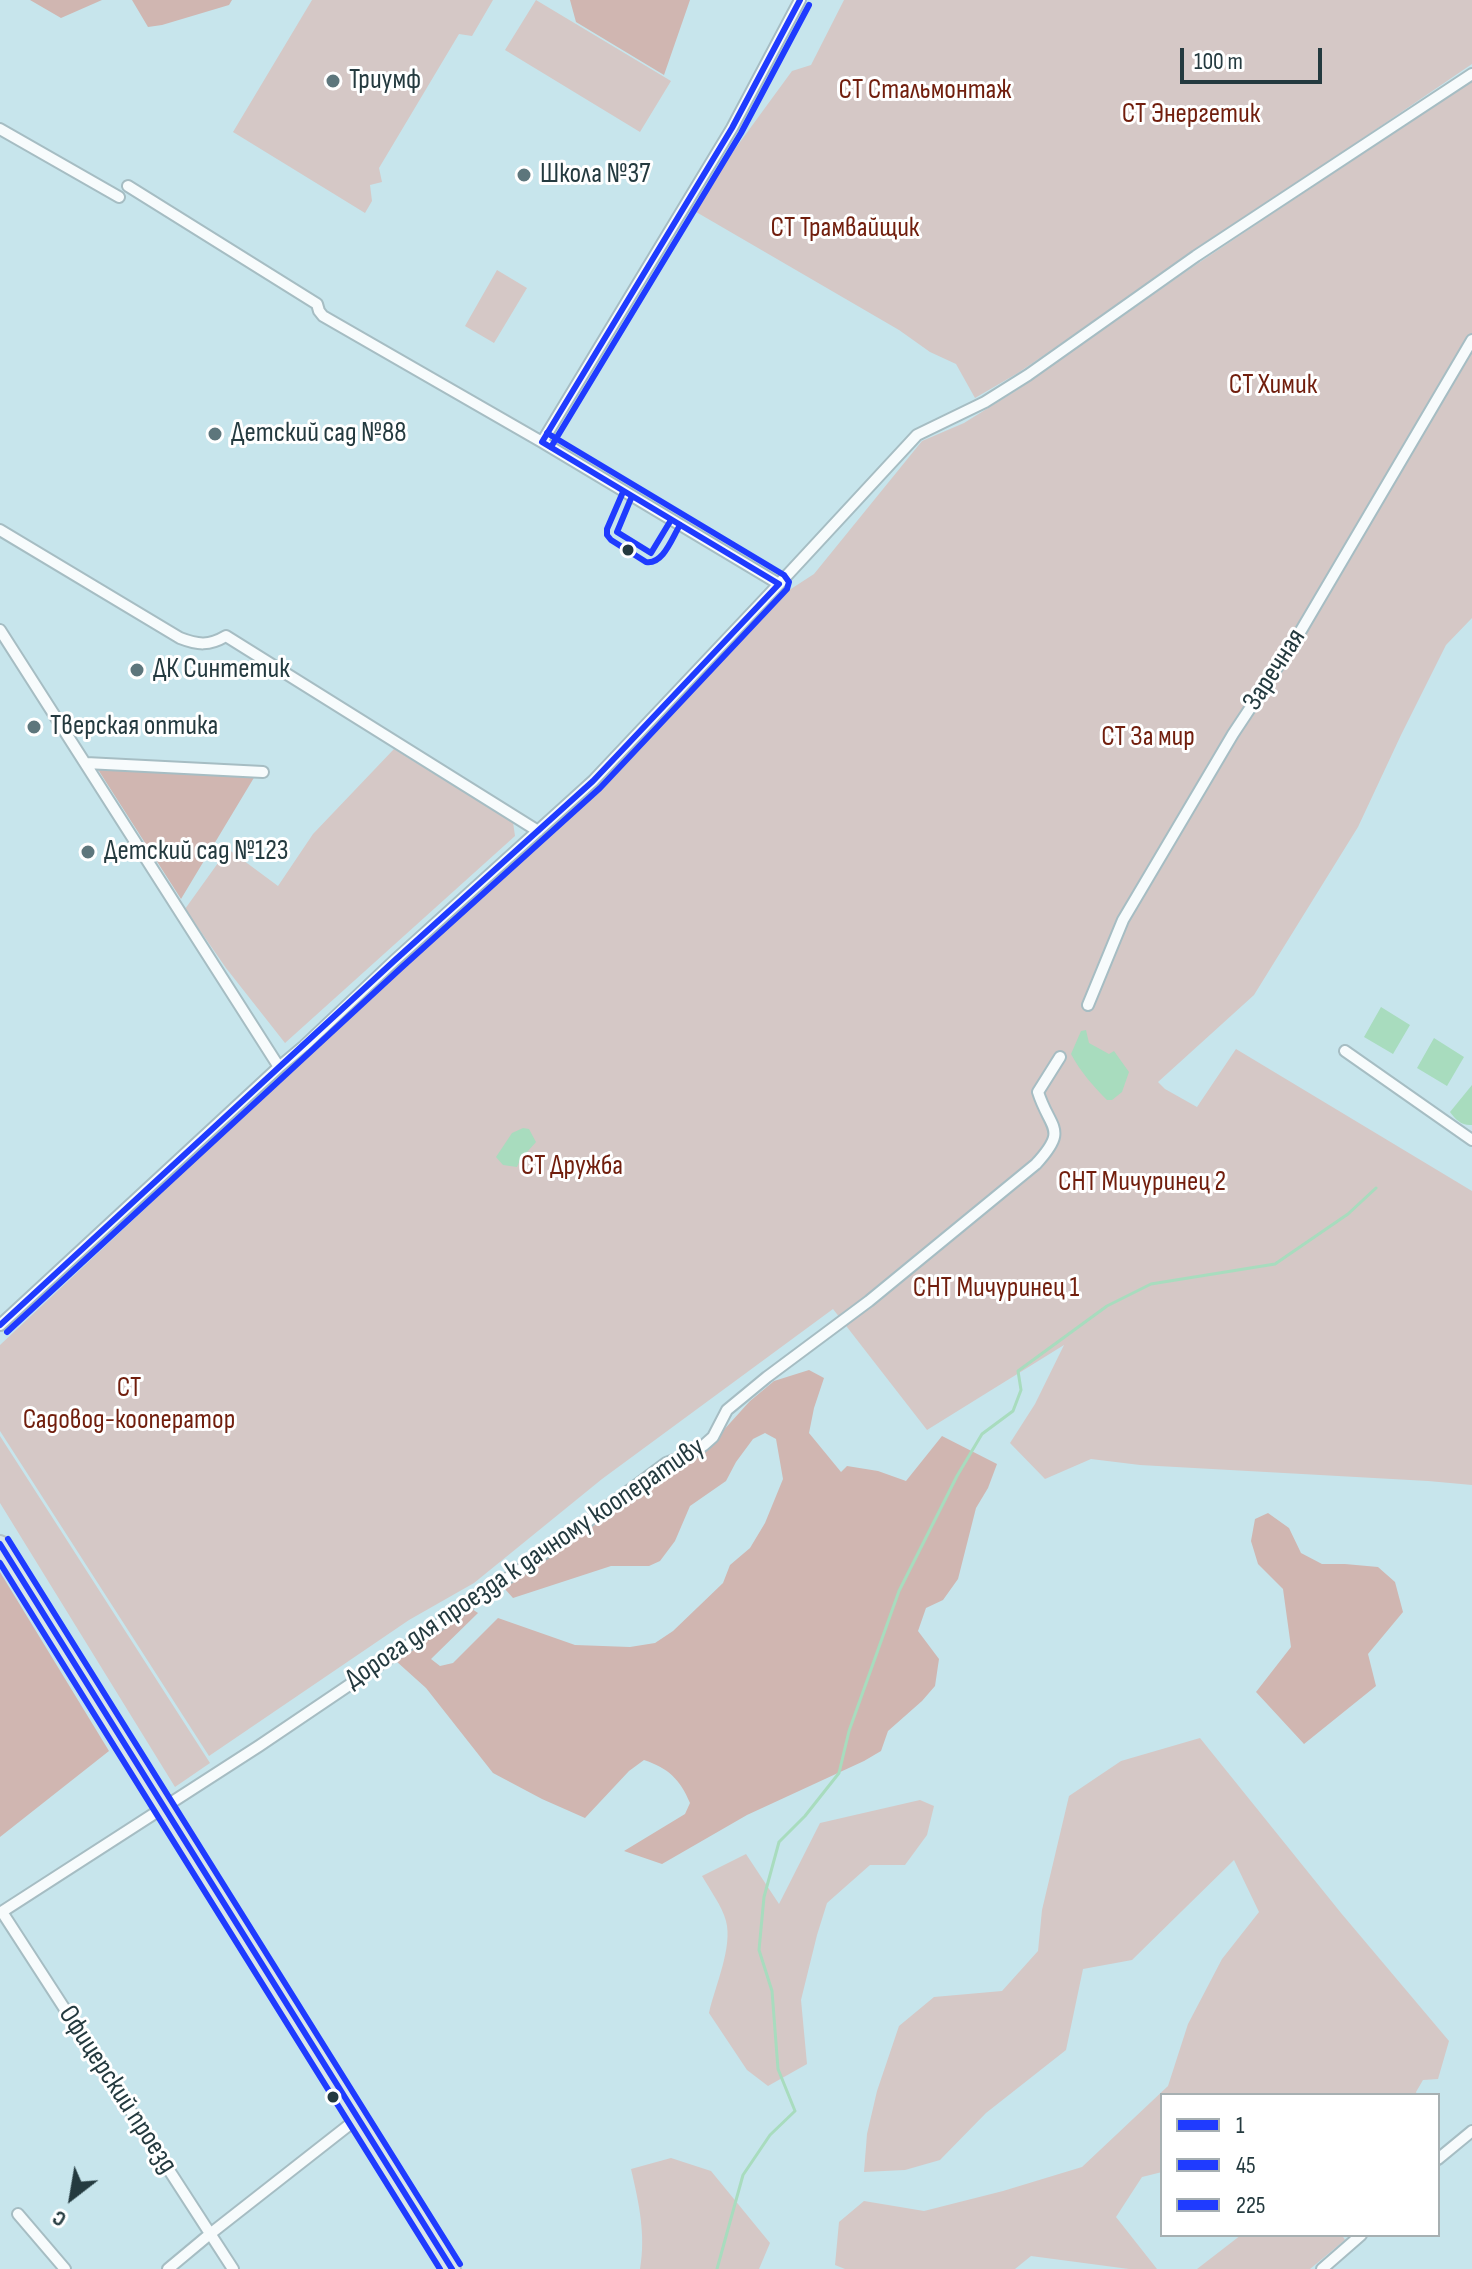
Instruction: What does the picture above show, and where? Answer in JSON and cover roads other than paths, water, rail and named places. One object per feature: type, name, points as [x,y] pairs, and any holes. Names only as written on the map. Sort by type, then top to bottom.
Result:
[{"type":"main road","points":[[0,1544],[452,2269]]},
{"type":"street","points":[[542,442],[732,128],[800,0]]},
{"type":"street","points":[[0,1306],[4,1322],[593,781],[917,435],[985,402],[1028,375],[1196,256],[1472,74]]},
{"type":"street","points":[[0,129],[119,197]]},
{"type":"street","points":[[128,186],[317,304],[323,316],[779,584]]},
{"type":"street","name":"Заречная","points":[[1088,1005],[1123,920],[1233,734],[1296,639],[1472,340]]},
{"type":"street","points":[[0,530],[180,638],[205,645],[226,636],[538,831]]},
{"type":"street","points":[[0,630],[279,1067]]},
{"type":"street","points":[[86,763],[263,772]]},
{"type":"street","points":[[1345,1051],[1472,1140]]},
{"type":"street","name":"Дорога для проезда к дачному кооперативу","points":[[1,1912],[194,1789],[555,1546],[666,1463],[704,1445],[713,1437],[727,1410],[869,1301],[1036,1164],[1055,1140],[1056,1130],[1038,1092],[1060,1057]]},
{"type":"street","name":"Офицерский проезд","points":[[1,1912],[233,2269]]},
{"type":"street","points":[[168,2269],[358,2118]]},
{"type":"street","points":[[1440,2157],[1472,2131]]},
{"type":"street","points":[[18,2214],[65,2269]]},
{"type":"street","points":[[1322,2269],[1359,2237]]},
{"type":"waterway","points":[[717,2269],[743,2175],[770,2135],[795,2111],[778,2069],[772,1991],[759,1950],[764,1897],[779,1842],[805,1816],[839,1773],[849,1731],[899,1591],[957,1476],[982,1434],[1013,1411],[1021,1390],[1018,1371],[1107,1306],[1151,1284],[1275,1264],[1348,1214],[1376,1188]]},
{"type":"place","name":"Триумф","points":[[333,81]]},
{"type":"place","name":"Школа №37","points":[[524,175]]},
{"type":"place","name":"Детский сад №88","points":[[215,434]]},
{"type":"place","name":"ДК Синтетик","points":[[137,670]]},
{"type":"place","name":"Тверская оптика","points":[[34,727]]},
{"type":"place","name":"Детский сад №123","points":[[88,852]]},
{"type":"park label","name":"СТ Стальмонтаж","points":[[925,91]]},
{"type":"park label","name":"СТ Энергетик","points":[[1191,115]]},
{"type":"park label","name":"СТ Трамвайщик","points":[[845,229]]},
{"type":"park label","name":"СТ Химик","points":[[1273,386]]},
{"type":"park label","name":"СТ За мир","points":[[1148,738]]},
{"type":"park label","name":"СТ Дружба","points":[[572,1167]]},
{"type":"park label","name":"СНТ Мичуринец 2","points":[[1142,1183]]},
{"type":"park label","name":"СНТ Мичуринец 1","points":[[996,1289]]},
{"type":"park label","name":"СТ Садовод-кооператор","points":[[129,1405]]}]
